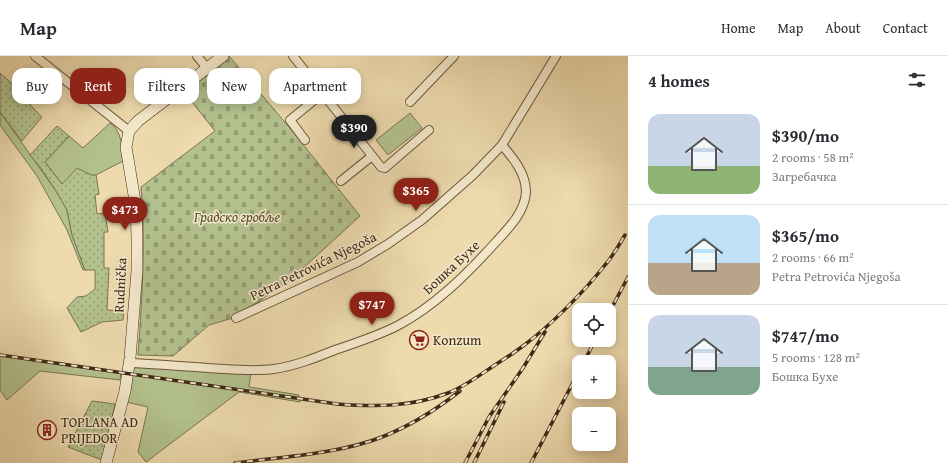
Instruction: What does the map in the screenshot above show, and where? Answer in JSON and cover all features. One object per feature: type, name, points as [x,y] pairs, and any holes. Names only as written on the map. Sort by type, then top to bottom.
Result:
[{"type":"street","points":[[35,56],[129,131],[138,121],[223,56]]},
{"type":"street","points":[[197,56],[207,68]]},
{"type":"street","points":[[293,56],[302,68]]},
{"type":"street","points":[[410,102],[454,56]]},
{"type":"street","name":"Petra Petrovića Njegoša","points":[[236,318],[358,262],[388,244],[422,220],[474,175],[502,145],[556,56]]},
{"type":"street","points":[[305,140],[290,120],[310,104]]},
{"type":"street","points":[[331,104],[381,168],[385,168],[429,130]]},
{"type":"street","name":"Rudnička","points":[[106,463],[125,391],[130,362],[137,271],[136,207],[126,147],[129,131]]},
{"type":"street","name":"Бошка Бухе","points":[[130,362],[252,371],[275,369],[297,364],[342,348],[379,334],[410,318],[442,297],[505,232],[520,212],[526,194],[524,179],[516,164],[502,145]]},
{"type":"street","points":[[341,181],[372,156]]},
{"type":"green space","name":"Градско гробље","points":[[229,56],[239,68],[214,68]]},
{"type":"green space","points":[[0,73],[12,84],[12,104],[31,104],[30,105],[42,117],[22,141],[0,112]]},
{"type":"green space","name":"Градско гробље","points":[[207,74],[207,104],[261,104],[261,94],[360,216],[290,280],[236,317],[209,325],[173,356],[138,355],[143,250],[141,187],[215,131],[194,104],[199,104],[199,80]]},
{"type":"green space","points":[[0,112],[56,191],[67,210],[72,235],[85,270],[83,270],[67,230],[37,176],[0,125]]},
{"type":"green space","points":[[410,113],[422,128],[388,155],[376,140]]},
{"type":"green space","points":[[110,123],[117,130],[119,135],[122,145],[123,161],[96,175],[62,184],[45,162],[69,136],[83,148]]},
{"type":"green space","points":[[57,126],[69,136],[45,162],[62,184],[77,168],[91,175],[96,175],[99,194],[95,195],[97,214],[105,213],[108,232],[104,232],[104,268],[109,268],[107,310],[124,311],[123,320],[102,322],[81,332],[67,308],[77,297],[86,296],[95,289],[95,270],[85,270],[72,235],[67,210],[40,167],[30,155]]},
{"type":"green space","points":[[0,355],[48,363],[121,372],[120,380],[40,371],[7,400],[0,390]]},
{"type":"green space","points":[[146,365],[251,372],[249,387],[299,395],[300,402],[239,392],[146,462],[138,452],[148,407],[126,402],[131,368]]},
{"type":"green space","points":[[92,401],[115,404],[102,460],[68,447]]},
{"type":"railway","points":[[0,355],[337,404],[380,406],[421,401],[434,398],[461,387],[533,338],[555,319],[597,275],[611,258],[625,235]]},
{"type":"railway","points":[[614,303],[628,277]]},
{"type":"railway","points":[[465,463],[489,417],[523,368],[545,332]]},
{"type":"railway","points":[[588,355],[592,347]]},
{"type":"railway","points":[[531,463],[572,384]]},
{"type":"railway","points":[[235,463],[310,454],[365,443],[392,433],[413,422],[433,411],[460,391]]},
{"type":"railway","points":[[474,463],[504,402]]},
{"type":"place","name":"Konzum","points":[[419,340]]},
{"type":"place","name":"TOPLANA AD PRIJEDOR","points":[[47,430]]}]
